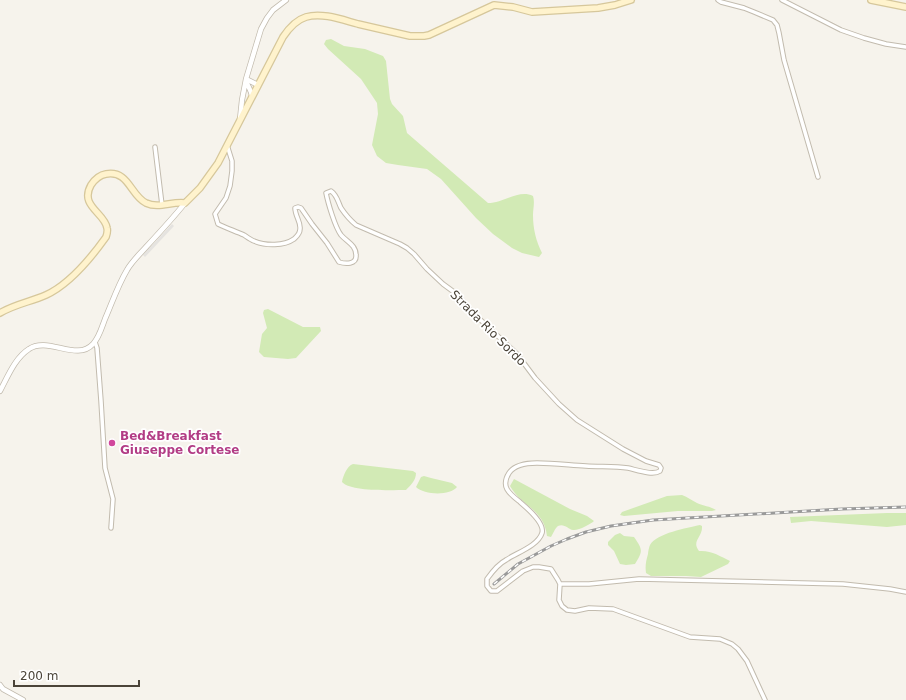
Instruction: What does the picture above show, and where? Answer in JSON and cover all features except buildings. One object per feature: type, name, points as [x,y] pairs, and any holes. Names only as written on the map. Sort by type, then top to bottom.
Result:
[{"type":"main road","points":[[0,313],[10,307],[45,295],[60,287],[79,269],[106,237],[106,224],[92,207],[88,194],[93,182],[98,177],[104,174],[111,174],[124,178],[138,197],[145,203],[162,206],[180,202],[186,203],[200,188],[218,163],[283,37],[288,29],[300,19],[316,15],[417,37],[429,35],[494,5],[532,12],[598,8],[616,5],[631,0]]},
{"type":"main road","points":[[871,0],[906,7]]},
{"type":"street","points":[[240,120],[246,79],[262,29],[273,10],[286,0]]},
{"type":"street","points":[[718,0],[744,8],[773,20],[777,25],[784,60],[818,177]]},
{"type":"street","points":[[782,0],[841,30],[886,44],[906,47]]},
{"type":"street","points":[[246,79],[258,85]]},
{"type":"street","points":[[246,79],[252,96]]},
{"type":"street","points":[[244,89],[246,94],[252,96]]},
{"type":"street","name":"Strada Rio Sordo","points":[[227,145],[232,161],[232,172],[229,192],[215,214],[218,224],[254,241],[268,244],[285,243],[291,241],[299,234],[300,224],[296,216],[295,208],[298,207],[301,208],[339,262],[348,264],[356,259],[356,255],[354,246],[341,235],[329,204],[326,193],[330,191],[334,193],[341,207],[351,221],[356,225],[407,248],[432,274],[458,295],[471,311],[518,354],[535,378],[569,414],[623,449],[659,465],[661,468],[660,472],[658,473],[626,468],[546,463],[524,464],[510,471],[506,482],[508,492],[538,520],[542,533],[529,547],[505,560],[499,565],[487,579],[487,586],[491,591],[497,591],[523,571],[533,567],[551,569],[560,584]]},
{"type":"street","points":[[155,147],[162,206]]},
{"type":"street","points":[[0,391],[18,358],[32,347],[47,346],[75,351],[88,348],[93,345],[128,268],[186,203]]},
{"type":"street","points":[[95,342],[97,348],[105,468],[113,499],[111,528]]},
{"type":"street","points":[[764,700],[746,661],[738,649],[732,644],[720,639],[690,637],[613,609],[589,608],[575,611],[568,610],[562,606],[559,600],[560,584],[589,584],[639,579],[843,584],[906,592]]},
{"type":"street","points":[[0,685],[3,689],[23,700]]},
{"type":"green space","points":[[331,39],[344,46],[365,49],[383,56],[386,61],[390,99],[392,104],[403,116],[407,133],[488,203],[522,194],[533,196],[534,230],[542,253],[539,257],[522,253],[512,248],[493,234],[476,218],[441,179],[427,169],[386,163],[377,156],[372,145],[378,114],[377,103],[361,79],[324,44],[326,40]]},
{"type":"green space","points":[[268,309],[303,327],[320,327],[321,331],[296,358],[288,359],[264,357],[259,352],[262,334],[267,328],[263,313],[264,310]]},
{"type":"green space","points":[[353,464],[413,471],[416,473],[416,476],[406,490],[363,489],[347,485],[342,482],[347,469]]},
{"type":"green space","points":[[424,476],[452,483],[457,487],[454,490],[443,493],[425,492],[416,487],[421,477]]},
{"type":"green space","points":[[514,479],[594,521],[575,530],[560,525],[556,528],[551,537],[547,536],[542,520],[510,486]]},
{"type":"green space","points":[[682,495],[697,503],[716,510],[678,511],[624,516],[620,515],[622,512],[667,496]]},
{"type":"green space","points":[[906,513],[906,525],[887,527],[811,521],[791,523],[790,517]]},
{"type":"green space","points":[[700,525],[702,526],[702,530],[696,544],[699,551],[708,551],[719,555],[730,561],[728,564],[701,577],[651,576],[646,573],[649,548],[654,541],[665,534]]},
{"type":"green space","points":[[620,533],[624,536],[634,537],[639,545],[641,553],[635,564],[620,564],[614,551],[608,545],[608,542],[615,535]]},
{"type":"shaded area","points":[[172,224],[174,226],[145,257],[143,255]]},
{"type":"railway","points":[[494,584],[518,564],[551,546],[586,532],[611,526],[653,520],[842,509],[906,507]]},
{"type":"place","name":"Bed&Breakfast Giuseppe Cortese","points":[[112,443]]}]
